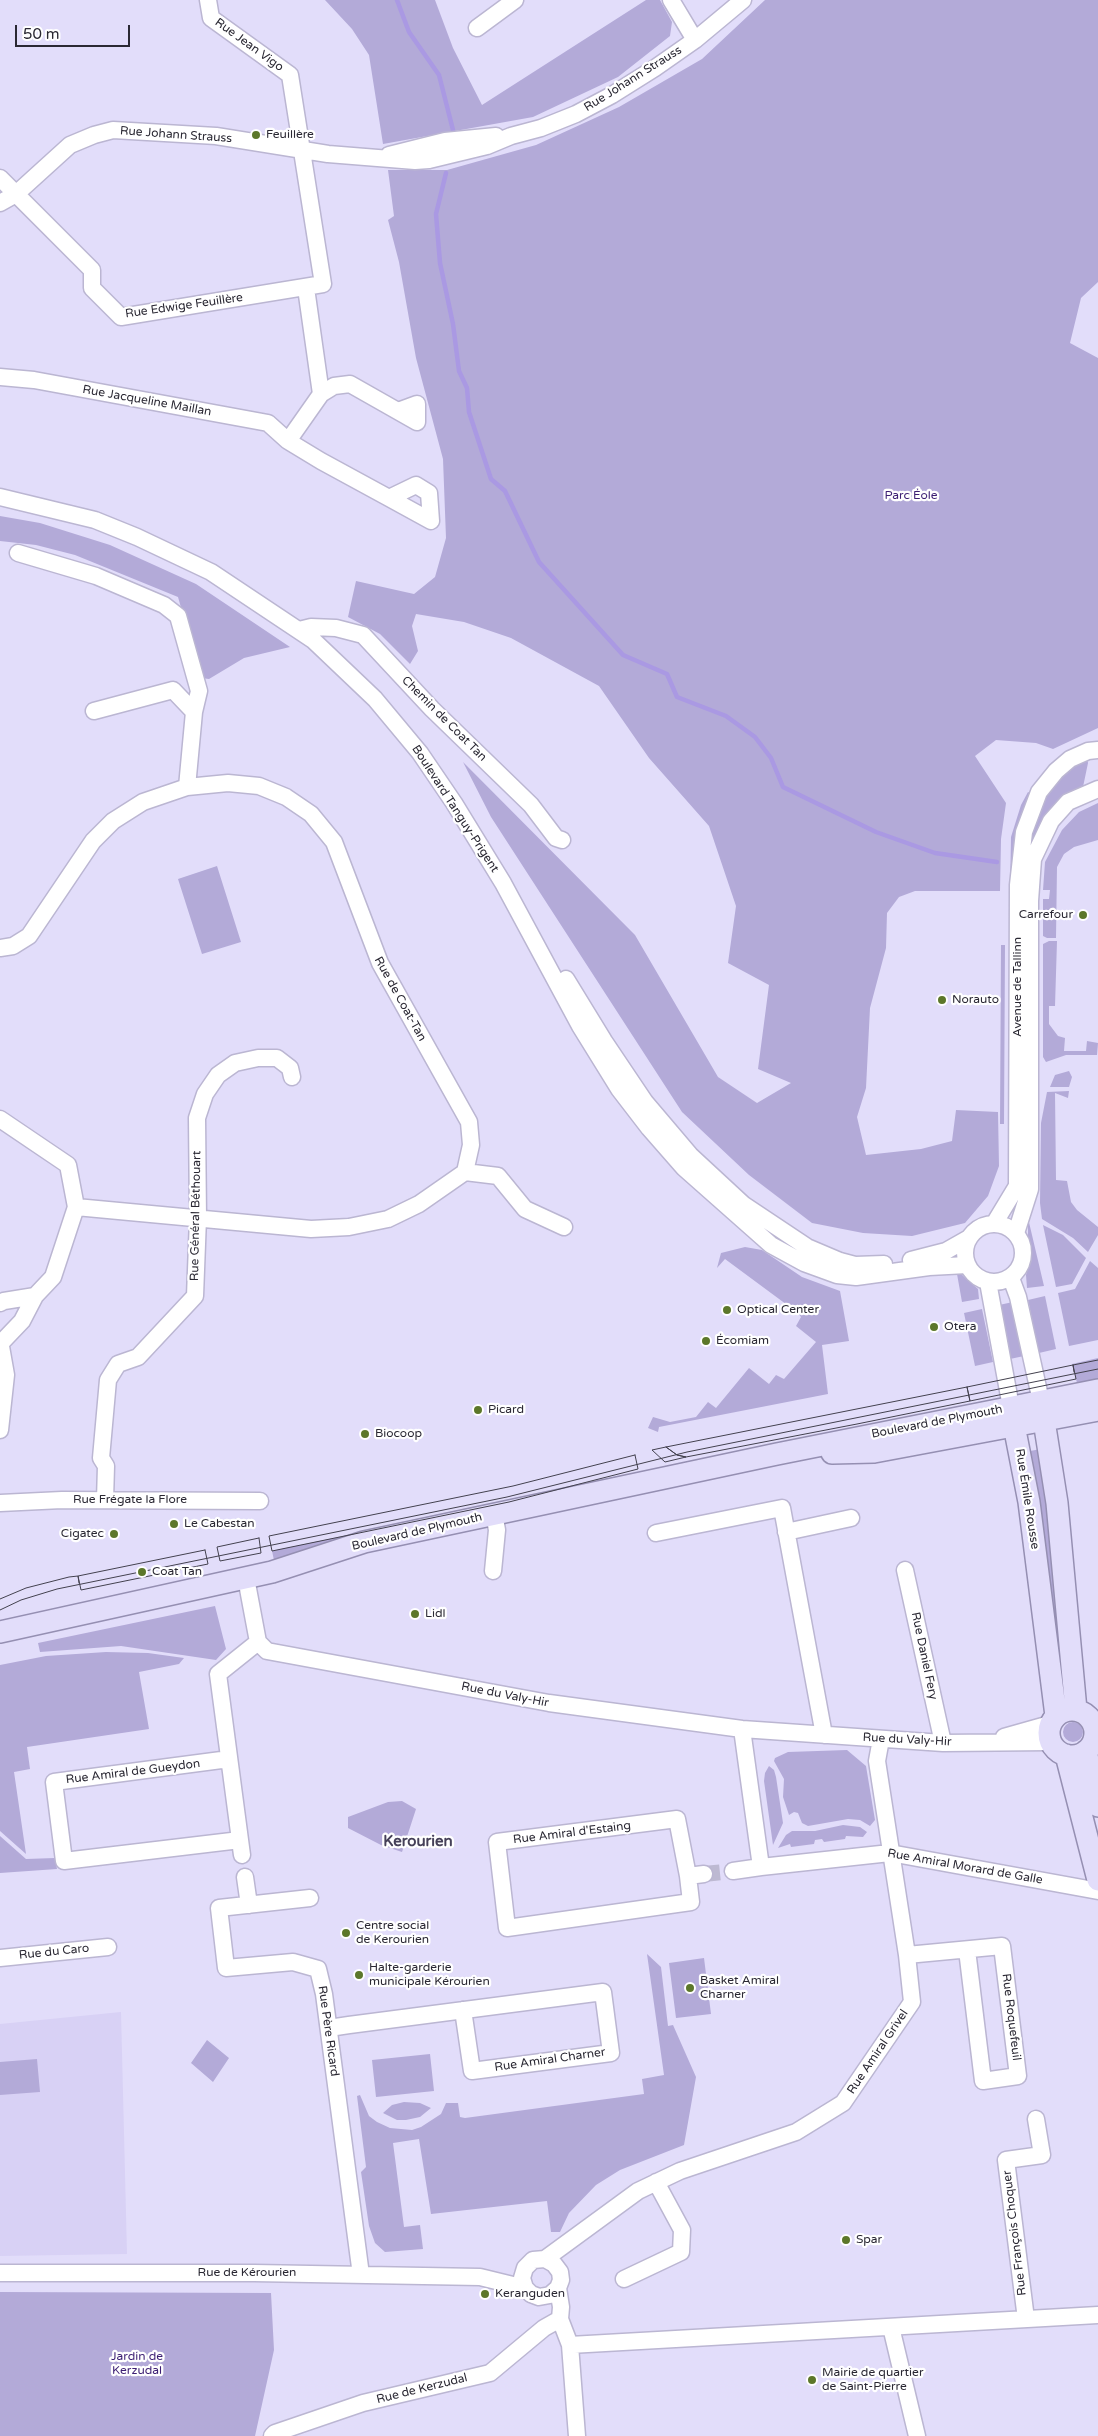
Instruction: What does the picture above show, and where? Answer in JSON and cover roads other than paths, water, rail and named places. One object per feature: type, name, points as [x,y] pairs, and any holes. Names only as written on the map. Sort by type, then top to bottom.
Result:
[{"type":"main road","name":"Boulevard de Plymouth","points":[[1042,1411],[1098,1390]]},
{"type":"main road","name":"Boulevard de Plymouth","points":[[0,1632],[246,1578],[321,1558],[364,1542],[777,1454],[1042,1411],[1098,1410]]},
{"type":"main road","name":"Rue Émile Rousse","points":[[1042,1411],[1057,1503],[1077,1732],[1098,1880]]},
{"type":"main road","name":"Rue Émile Rousse","points":[[1013,1416],[1077,1732],[1098,1806]]},
{"type":"street","name":"Rue Jean Vigo","points":[[208,0],[211,18],[290,75],[300,148]]},
{"type":"street","points":[[477,28],[515,0]]},
{"type":"street","points":[[671,0],[695,40]]},
{"type":"street","name":"Rue Johann Strauss","points":[[0,203],[16,194],[70,145],[94,135],[113,130],[216,136],[328,154],[375,158],[445,141],[511,136],[541,128],[576,114],[655,68],[695,40],[743,0]]},
{"type":"street","name":"Rue Edwige Feuillère","points":[[16,194],[92,270],[92,288],[122,317],[306,288],[323,284],[300,148]]},
{"type":"street","points":[[0,178],[16,194]]},
{"type":"street","points":[[306,288],[321,394]]},
{"type":"street","name":"Rue Jacqueline Maillan","points":[[0,377],[34,380],[268,423],[288,441],[389,498]]},
{"type":"street","points":[[288,441],[321,394],[334,386],[350,384],[398,411]]},
{"type":"street","name":"Boulevard Tanguy-Prigent","points":[[0,497],[94,520],[137,537],[211,572],[305,629],[313,640],[375,699],[420,753],[635,1087],[690,1155],[744,1205],[807,1246],[840,1261],[856,1265],[895,1263],[946,1251],[969,1238]]},
{"type":"street","points":[[18,553],[96,576],[164,605],[178,616],[199,691],[194,712],[187,787]]},
{"type":"street","name":"Chemin de Coat Tan","points":[[305,629],[336,628],[363,635],[432,709],[531,805],[556,838],[562,840]]},
{"type":"street","points":[[94,711],[173,690],[194,712]]},
{"type":"street","name":"Avenue de Tallinn","points":[[994,1224],[1017,1186],[1018,885],[1024,832],[1039,792],[1056,771],[1070,760],[1088,751],[1098,750]]},
{"type":"street","name":"Rue de Coat-Tan","points":[[0,948],[13,946],[29,936],[93,841],[113,821],[143,802],[187,787],[228,783],[259,786],[286,797],[311,814],[334,842],[380,963],[469,1122],[471,1145],[466,1172]]},
{"type":"street","name":"Avenue de Tallinn","points":[[1016,1234],[1030,1189],[1030,901],[1033,859],[1051,821],[1068,802],[1098,789]]},
{"type":"street","name":"Boulevard Tanguy-Prigent","points":[[503,883],[580,1026],[618,1089],[684,1168],[771,1245],[804,1263],[837,1275],[856,1277],[948,1266],[967,1266]]},
{"type":"street","name":"Rue Général Béthouart","points":[[105,1500],[106,1466],[101,1458],[108,1380],[118,1364],[138,1357],[195,1296],[198,1218],[197,1118],[205,1094],[218,1074],[235,1063],[258,1058],[277,1058],[290,1068],[292,1077]]},
{"type":"street","points":[[0,1119],[68,1165],[76,1207],[53,1277],[35,1296],[22,1321],[1,1342],[6,1375],[0,1430]]},
{"type":"street","points":[[76,1207],[311,1229],[349,1226],[388,1219],[419,1204],[466,1172],[498,1176],[526,1209],[564,1227]]},
{"type":"street","points":[[994,1224],[1006,1226],[1016,1234],[1023,1247],[1023,1262],[1011,1278],[1000,1282],[988,1282],[980,1279],[967,1266],[965,1256],[969,1238],[976,1230],[994,1224]]},
{"type":"street","name":"Rue Émile Rousse","points":[[1011,1278],[1018,1297],[1042,1411]]},
{"type":"street","name":"Rue Émile Rousse","points":[[988,1282],[1013,1416]]},
{"type":"street","points":[[0,1303],[4,1300],[35,1296]]},
{"type":"street","name":"Rue Frégate la Flore","points":[[0,1503],[105,1500],[260,1501]]},
{"type":"street","points":[[656,1533],[782,1508],[824,1735]]},
{"type":"street","points":[[493,1571],[497,1530],[494,1514]]},
{"type":"street","points":[[786,1532],[851,1518]]},
{"type":"street","name":"Rue Daniel Fery","points":[[904,1570],[943,1743]]},
{"type":"street","points":[[229,1759],[218,1674],[258,1642],[246,1578]]},
{"type":"street","name":"Rue du Valy-Hir","points":[[258,1642],[267,1651],[549,1703],[742,1729],[943,1743],[990,1742],[1077,1732]]},
{"type":"street","points":[[733,1871],[761,1867],[742,1729]]},
{"type":"street","name":"Rue Amiral Grivel","points":[[545,2259],[638,2191],[680,2171],[796,2132],[843,2103],[912,2002],[908,1955],[890,1853],[877,1761],[881,1739]]},
{"type":"street","name":"Rue Amiral de Gueydon","points":[[229,1759],[241,1848],[64,1861],[54,1782],[229,1759]]},
{"type":"street","name":"Rue Amiral d'Estaing","points":[[677,1819],[696,1875],[692,1902],[507,1928],[497,1842],[677,1819]]},
{"type":"street","name":"Rue Amiral Morard de Galle","points":[[761,1867],[890,1853],[1098,1891]]},
{"type":"street","points":[[245,1877],[249,1905]]},
{"type":"street","name":"Rue Père Ricard","points":[[310,1898],[219,1908],[226,1968],[293,1962],[318,1969],[329,2028],[362,2274]]},
{"type":"street","name":"Rue Roquefeuil","points":[[908,1955],[1002,1946],[1018,2076],[983,2081],[967,1950]]},
{"type":"street","name":"Rue du Caro","points":[[0,1958],[108,1947]]},
{"type":"street","name":"Rue Amiral Charner","points":[[329,2028],[463,2010],[603,1992],[611,2053],[472,2071],[463,2010]]},
{"type":"street","name":"Rue François Choquer","points":[[1026,2319],[1006,2160],[1042,2155],[1036,2119]]},
{"type":"street","points":[[624,2279],[681,2252],[682,2230],[676,2215],[656,2182]]},
{"type":"street","name":"Rue Amiral Grivel","points":[[559,2280],[580,2233]]},
{"type":"street","points":[[560,2319],[548,2310],[532,2293],[522,2278],[525,2268],[534,2260],[545,2259],[554,2264],[559,2280],[560,2319],[570,2346],[577,2436]]},
{"type":"street","name":"Rue de Kérourien","points":[[0,2273],[362,2274],[493,2278],[525,2268]]},
{"type":"street","name":"Rue de Kérourien","points":[[493,2278],[532,2293]]},
{"type":"street","points":[[532,2293],[550,2295],[559,2280]]},
{"type":"street","points":[[570,2346],[1098,2315]]},
{"type":"street","name":"Rue de Kerzudal","points":[[272,2436],[274,2433],[363,2403],[490,2373],[544,2328],[560,2319]]},
{"type":"street","points":[[891,2327],[917,2436]]},
{"type":"waterway","points":[[397,0],[409,32],[439,75],[453,130]]},
{"type":"waterway","points":[[446,173],[436,214],[440,263],[453,324],[459,371],[467,388],[469,412],[491,479],[505,491],[539,562],[623,655],[667,674],[677,697],[726,716],[755,737],[771,758],[783,787],[876,832],[935,853],[997,862]]},
{"type":"tunnel","points":[[704,1874],[733,1871]]},
{"type":"tram line","points":[[1074,1372],[1073,1365],[1098,1360]]},
{"type":"tram line","points":[[1073,1365],[1076,1379],[970,1401],[967,1387],[1073,1365]]},
{"type":"tram line","points":[[0,1610],[21,1600],[57,1589],[507,1497],[687,1452],[1098,1369]]},
{"type":"tram line","points":[[967,1387],[970,1401],[857,1424],[686,1457],[677,1455],[666,1447],[967,1387]]},
{"type":"tram line","points":[[666,1447],[677,1455],[686,1457],[665,1462],[652,1450],[666,1447]]},
{"type":"tram line","points":[[635,1455],[638,1469],[509,1502],[272,1551],[269,1536],[513,1486],[635,1455]]},
{"type":"tram line","points":[[259,1538],[261,1553],[220,1561],[217,1547],[259,1538]]},
{"type":"tram line","points":[[205,1550],[208,1564],[81,1590],[78,1576],[205,1550]]},
{"type":"tram line","points":[[0,1599],[26,1588],[69,1577],[78,1576],[79,1583]]},
{"type":"place","name":"Feuillère","points":[[256,135]]},
{"type":"place","name":"Carrefour","points":[[1083,915]]},
{"type":"place","name":"Norauto","points":[[942,1000]]},
{"type":"place","name":"Optical Center","points":[[727,1310]]},
{"type":"place","name":"Otera","points":[[934,1327]]},
{"type":"place","name":"Écomiam","points":[[706,1341]]},
{"type":"place","name":"Picard","points":[[478,1410]]},
{"type":"place","name":"Biocoop","points":[[365,1434]]},
{"type":"place","name":"Le Cabestan","points":[[174,1524]]},
{"type":"place","name":"Cigatec","points":[[114,1534]]},
{"type":"place","name":"Coat Tan","points":[[142,1572]]},
{"type":"place","name":"Lidl","points":[[415,1614]]},
{"type":"place","name":"Centre social de Kerourien","points":[[346,1933]]},
{"type":"place","name":"Halte-garderie municipale Kérourien","points":[[359,1975]]},
{"type":"place","name":"Basket Amiral Charner","points":[[690,1988]]},
{"type":"place","name":"Spar","points":[[846,2240]]},
{"type":"place","name":"Keranguden","points":[[485,2294]]},
{"type":"place","name":"Mairie de quartier de Saint-Pierre","points":[[812,2380]]},
{"type":"district","name":"Kerourien","points":[[418,1842]]},
{"type":"park label","name":"Parc Éole","points":[[911,496]]},
{"type":"park label","name":"Jardin de Kerzudal","points":[[137,2364]]}]
